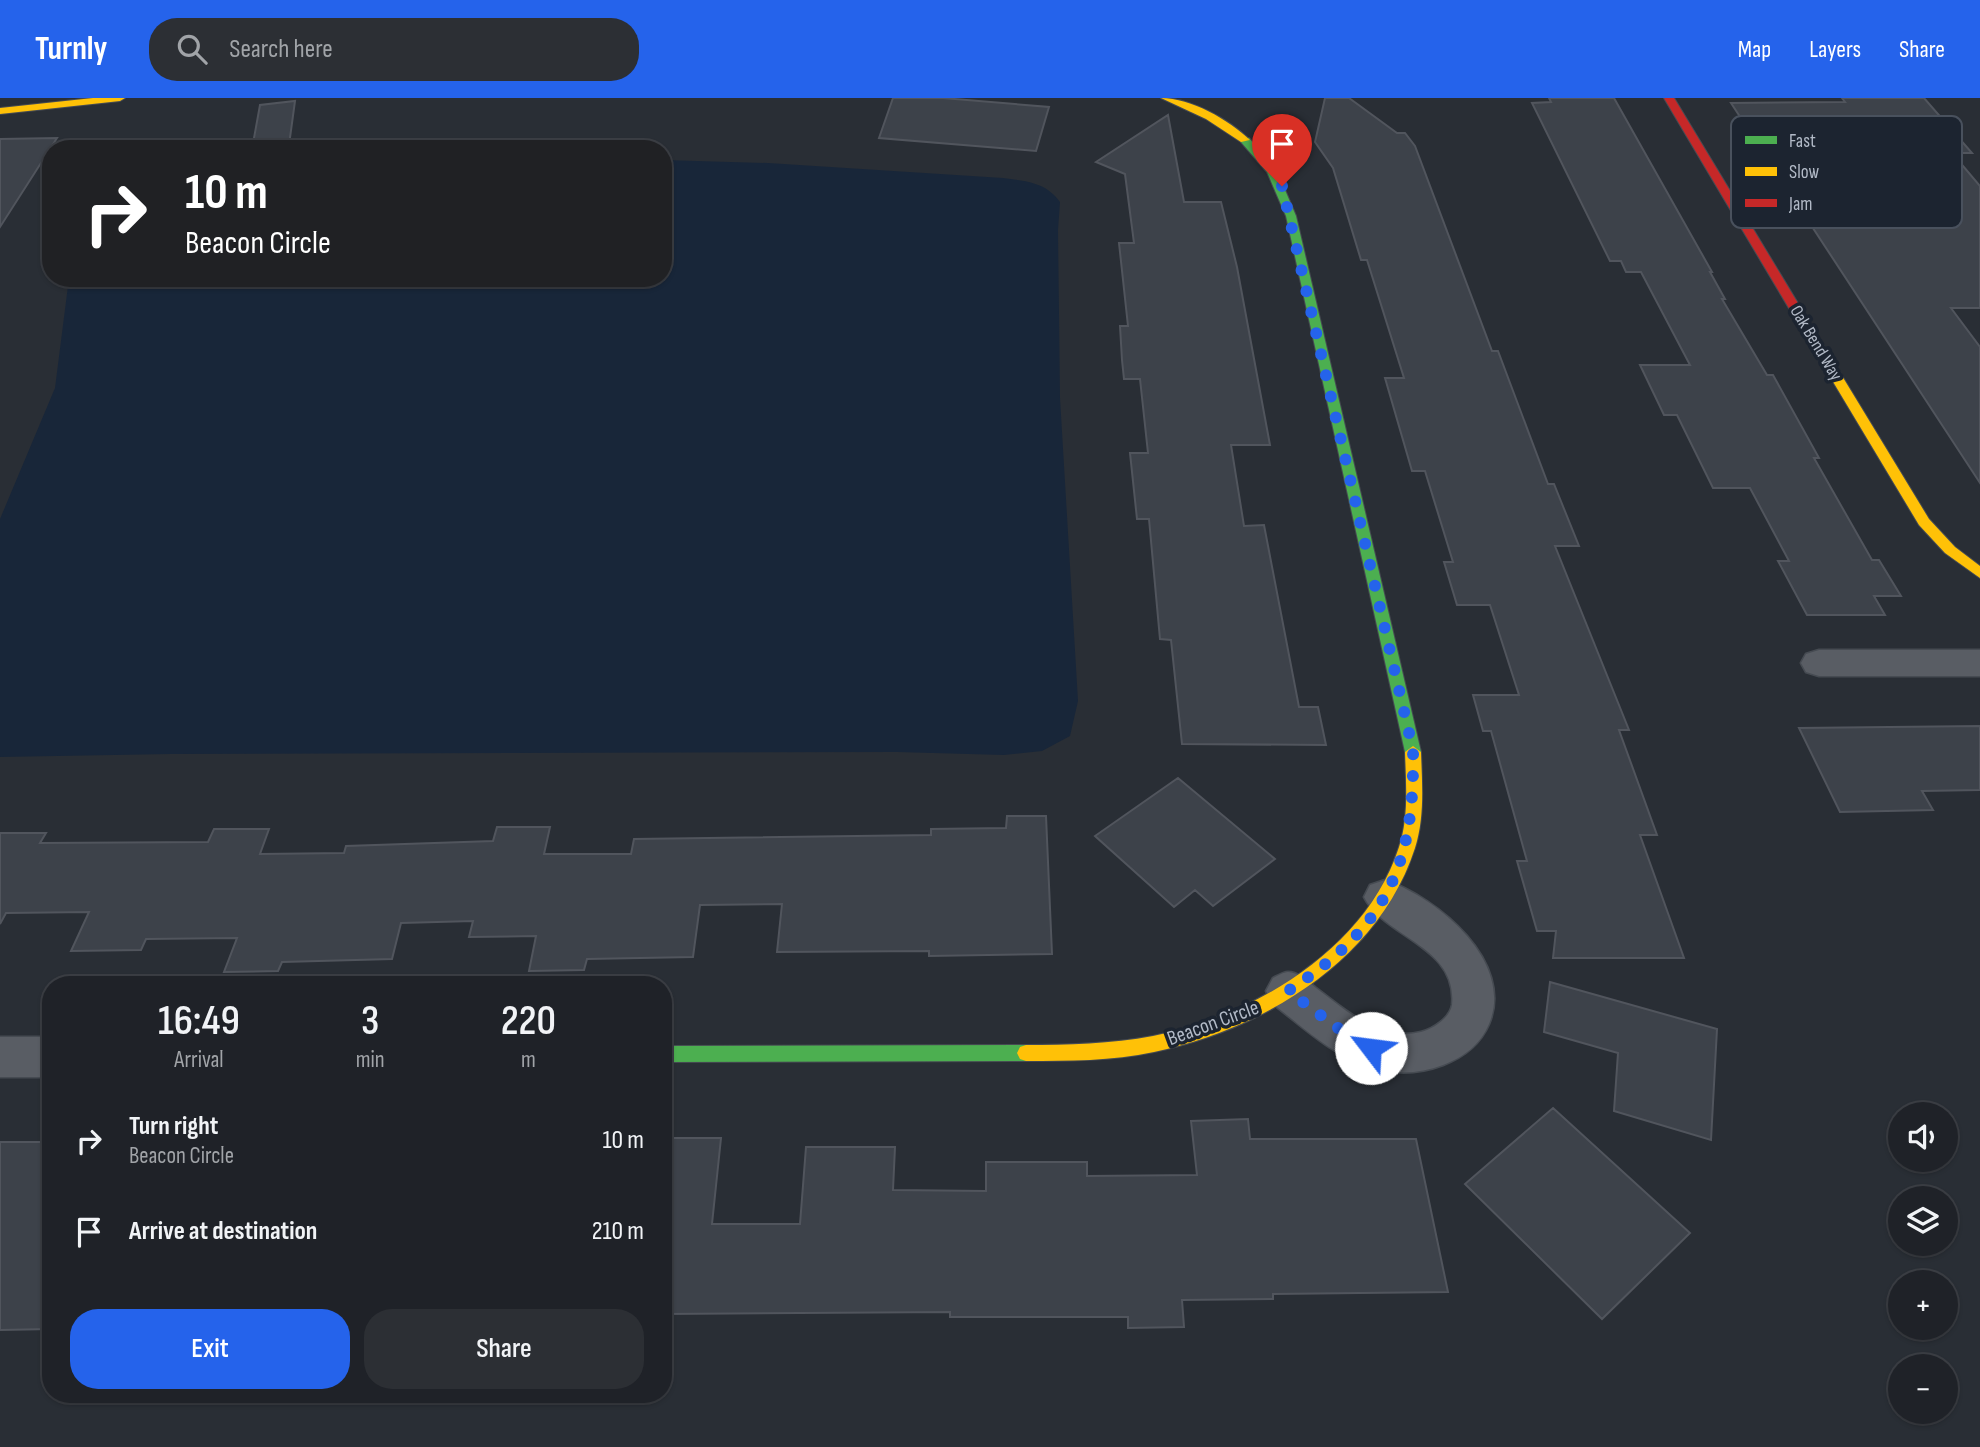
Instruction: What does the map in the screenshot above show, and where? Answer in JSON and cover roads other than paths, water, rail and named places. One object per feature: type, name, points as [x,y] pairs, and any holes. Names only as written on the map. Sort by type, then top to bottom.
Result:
[{"type":"street","points":[[0,111],[120,98]]},
{"type":"street","name":"Beacon Circle","points":[[672,1054],[1076,1053],[1152,1045],[1214,1026],[1288,991],[1311,976],[1351,941],[1385,897],[1404,857],[1414,802],[1413,750],[1291,216],[1282,186],[1270,164],[1253,146],[1229,127],[1166,98]]},
{"type":"street","name":"Oak Bend Way","points":[[1670,98],[1731,200]]},
{"type":"street","name":"Oak Bend Way","points":[[1748,228],[1924,522],[1950,550],[1980,573]]},
{"type":"street","points":[[1819,663],[1980,663]]},
{"type":"street","points":[[1288,991],[1342,1031],[1371,1048],[1404,1055],[1434,1051],[1459,1036],[1472,1013],[1473,987],[1462,961],[1441,939],[1385,897]]},
{"type":"street","points":[[0,1057],[42,1057]]},
{"type":"water","points":[[672,160],[768,163],[1003,178],[1042,186],[1060,202],[1060,398],[1078,701],[1070,736],[1042,751],[1004,755],[897,752],[0,757],[0,519],[55,388],[68,287],[672,287]]}]
